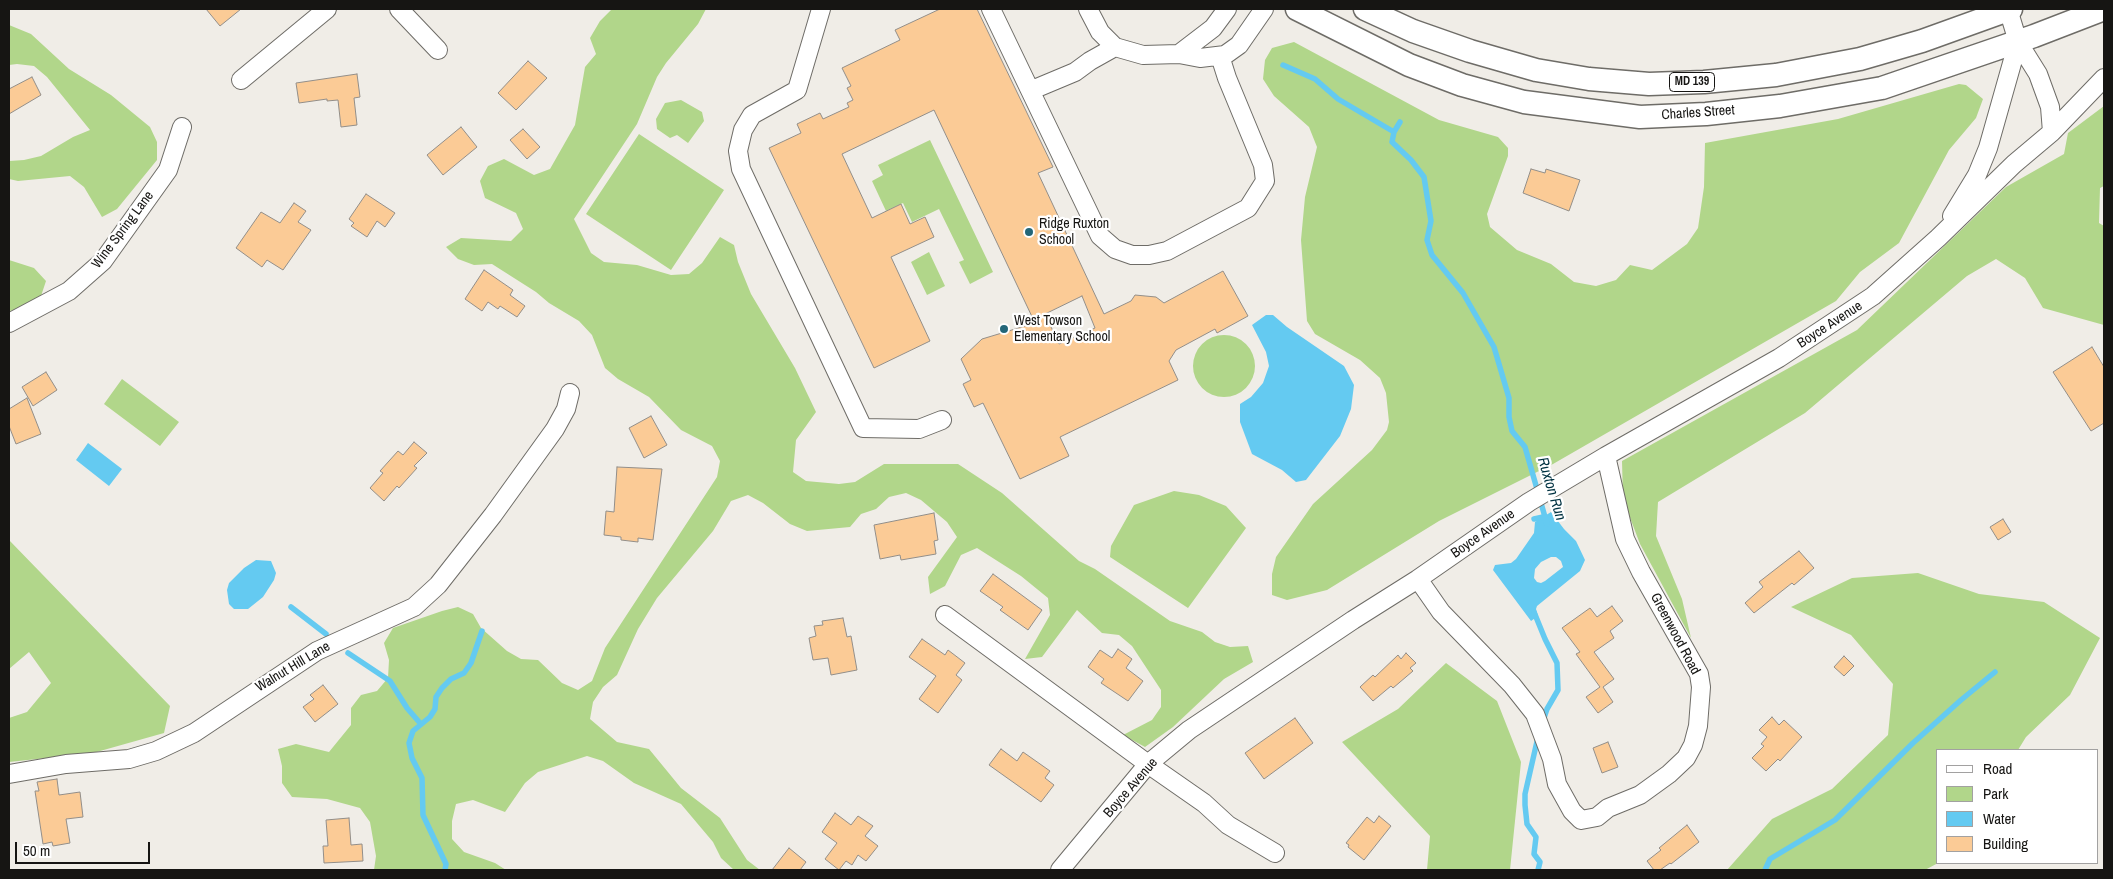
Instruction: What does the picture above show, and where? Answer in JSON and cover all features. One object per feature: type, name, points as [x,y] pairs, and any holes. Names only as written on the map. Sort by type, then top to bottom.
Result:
[{"type":"main road","name":"Charles Street","points":[[1296,9],[1410,65],[1462,85],[1524,102],[1640,117],[1706,114],[1780,106],[1882,88],[2018,42],[2104,9]]},
{"type":"main road","name":"MD 139","points":[[1365,9],[1413,31],[1470,51],[1536,70],[1590,79],[1648,84],[1704,82],[1776,75],[1860,60],[1922,41],[2009,9]]},
{"type":"street","points":[[241,80],[327,9]]},
{"type":"street","points":[[399,9],[438,50]]},
{"type":"street","points":[[821,9],[797,90],[752,114],[742,130],[738,151],[741,169],[863,428],[919,429],[942,420]]},
{"type":"street","points":[[991,9],[1032,90],[1100,236],[1115,249],[1132,255],[1149,256],[1167,251],[1248,208],[1265,181],[1263,165],[1227,78],[1220,56]]},
{"type":"street","points":[[1088,9],[1100,32],[1115,48],[1143,55],[1179,54],[1200,58],[1225,55],[1239,45],[1264,9]]},
{"type":"street","points":[[1179,54],[1213,28],[1227,9]]},
{"type":"street","points":[[2009,9],[2018,42],[2038,74],[2050,106],[2052,132]]},
{"type":"street","name":"Boyce Avenue","points":[[1938,238],[1977,175],[1988,148],[2018,42]]},
{"type":"street","points":[[1032,90],[1074,72],[1090,60],[1115,48]]},
{"type":"street","name":"Boyce Avenue","points":[[1060,870],[1148,764],[1189,730],[1353,620],[1418,579],[1529,502],[1779,358],[1873,296],[1938,238],[2014,164],[2052,132],[2104,78]]},
{"type":"street","name":"Wine Spring Lane","points":[[9,323],[69,291],[103,261],[168,170],[182,127]]},
{"type":"street","name":"Walnut Hill Lane","points":[[9,774],[66,764],[129,759],[156,751],[194,733],[316,651],[349,634],[414,606],[438,585],[525,471],[555,429],[566,409],[570,393]]},
{"type":"street","name":"Greenwood Road","points":[[1418,579],[1441,612],[1512,685],[1535,714],[1550,753],[1557,784],[1572,811],[1582,820],[1597,817],[1608,808],[1640,795],[1670,774],[1686,758],[1693,745],[1698,726],[1701,687],[1699,674],[1640,572],[1625,539],[1606,456]]},
{"type":"street","points":[[945,615],[1204,803],[1228,825],[1275,853]]},
{"type":"green space","points":[[612,9],[706,9],[698,24],[657,77],[637,124],[574,219],[591,253],[604,262],[637,265],[671,275],[689,274],[702,263],[720,237],[734,245],[738,262],[751,294],[795,368],[816,412],[796,440],[793,472],[806,481],[839,484],[855,482],[884,464],[958,464],[1002,493],[1079,561],[1095,569],[1170,621],[1202,632],[1215,642],[1230,647],[1248,646],[1253,662],[1224,679],[1173,727],[1145,747],[1123,735],[1152,720],[1161,707],[1161,690],[1132,646],[1119,635],[1102,633],[1077,610],[1042,657],[1025,659],[1050,615],[1048,598],[1021,576],[977,548],[961,555],[945,586],[930,594],[928,577],[957,537],[947,522],[921,500],[906,493],[889,497],[876,509],[861,514],[850,527],[807,531],[790,524],[763,503],[748,495],[731,501],[713,531],[657,598],[638,629],[617,675],[603,687],[593,702],[590,719],[617,742],[649,749],[681,788],[720,818],[747,860],[760,870],[734,870],[721,858],[713,842],[681,804],[634,783],[603,761],[587,756],[538,772],[525,783],[505,812],[473,800],[456,804],[452,821],[452,839],[464,852],[495,863],[506,870],[374,870],[376,856],[370,822],[360,808],[327,799],[292,797],[282,783],[282,766],[278,749],[296,744],[329,752],[351,725],[351,708],[361,695],[377,691],[388,678],[389,660],[384,643],[393,628],[458,607],[473,614],[481,628],[507,651],[521,659],[538,660],[562,683],[578,690],[592,681],[605,648],[717,477],[720,461],[712,446],[681,430],[649,397],[618,379],[605,368],[592,335],[579,321],[492,264],[474,265],[458,259],[446,247],[461,238],[511,241],[523,229],[516,213],[485,198],[480,181],[488,166],[504,159],[534,175],[550,169],[575,125],[585,67],[596,54],[590,38],[600,21]]},
{"type":"green space","points":[[9,25],[31,34],[69,69],[111,95],[150,127],[157,142],[157,160],[117,209],[102,217],[84,187],[70,176],[18,181],[9,179],[9,161],[41,156],[73,137],[90,130],[47,77],[34,66],[9,65]]},
{"type":"green space","points":[[1294,42],[1439,120],[1498,137],[1508,148],[1508,156],[1487,214],[1490,227],[1517,250],[1551,264],[1574,282],[1596,286],[1616,280],[1630,265],[1652,270],[1687,244],[1698,228],[1704,187],[1705,143],[1838,119],[1959,84],[1966,85],[1983,99],[1976,118],[1949,150],[1899,243],[1860,272],[1836,301],[1553,464],[1439,521],[1327,590],[1287,600],[1272,595],[1272,574],[1276,557],[1313,504],[1372,450],[1387,430],[1389,422],[1386,393],[1380,378],[1360,360],[1315,334],[1307,321],[1301,240],[1305,197],[1317,147],[1309,127],[1274,96],[1263,79],[1265,60],[1272,48]]},
{"type":"green space","points":[[681,100],[702,112],[704,121],[688,143],[677,135],[670,138],[657,129],[656,119],[665,103]]},
{"type":"green space","points":[[2104,106],[2104,186],[2100,188],[2099,223],[2104,226],[2104,325],[2043,308],[2025,278],[1996,259],[1967,276],[1805,413],[1658,502],[1656,536],[1682,599],[1691,638],[1640,544],[1623,499],[1622,461],[1857,330],[2006,187],[2064,154],[2068,133]]},
{"type":"green space","points":[[639,134],[724,190],[671,270],[586,214]]},
{"type":"green space","points":[[930,140],[993,272],[970,284],[959,262],[964,260],[939,209],[912,222],[903,203],[886,211],[872,181],[883,175],[878,165]]},
{"type":"green space","points":[[929,252],[945,286],[927,295],[911,262]]},
{"type":"green space","points":[[9,260],[34,268],[46,281],[41,296],[27,308],[9,311]]},
{"type":"green space","points":[[1224,335],[1241,340],[1246,344],[1250,349],[1255,366],[1250,383],[1246,388],[1241,392],[1224,397],[1207,392],[1202,388],[1198,383],[1193,366],[1198,349],[1202,344],[1207,340]]},
{"type":"green space","points":[[122,379],[179,422],[160,446],[104,404]]},
{"type":"green space","points":[[1174,491],[1199,495],[1226,506],[1246,528],[1188,608],[1110,557],[1111,546],[1134,505]]},
{"type":"green space","points":[[9,540],[170,706],[164,733],[93,753],[9,762],[9,718],[27,712],[51,683],[29,652],[9,669]]},
{"type":"green space","points":[[1918,573],[1979,594],[2044,602],[2100,638],[2070,695],[2026,737],[2019,749],[1936,749],[1936,864],[1925,870],[1727,870],[1772,819],[1832,789],[1888,735],[1893,684],[1851,635],[1791,607],[1852,578]]},
{"type":"green space","points":[[1446,663],[1497,701],[1521,762],[1510,870],[1427,870],[1430,836],[1342,742],[1398,709]]},
{"type":"water","points":[[1266,315],[1273,315],[1287,327],[1344,366],[1354,385],[1351,409],[1340,436],[1306,480],[1296,482],[1282,470],[1252,454],[1240,422],[1240,404],[1251,397],[1263,383],[1269,366],[1266,352],[1252,325]]},
{"type":"water","points":[[88,443],[122,469],[109,486],[76,460]]},
{"type":"water","points":[[1551,512],[1576,541],[1585,560],[1580,571],[1537,606],[1538,616],[1531,621],[1493,570],[1495,565],[1511,563],[1516,559],[1534,533],[1535,522]],"holes":[[[1551,557],[1556,557],[1561,561],[1563,567],[1545,581],[1537,582],[1534,578],[1535,569],[1541,562]]]},
{"type":"water","points":[[256,560],[271,561],[276,573],[274,580],[263,597],[248,609],[234,609],[229,604],[227,590],[229,583],[244,568]]},
{"type":"building","points":[[206,9],[241,9],[220,26]]},
{"type":"building","name":"Ridge Ruxton School","points":[[940,9],[977,9],[1053,167],[1038,173],[1104,314],[1131,301],[1135,295],[1156,297],[1164,303],[1223,271],[1248,316],[1217,333],[1215,329],[1176,350],[1169,361],[1178,380],[1060,437],[1069,456],[1020,479],[983,403],[974,407],[963,384],[971,380],[961,359],[982,339],[1035,323],[934,110],[842,154],[872,218],[901,204],[910,224],[925,217],[934,237],[891,257],[930,341],[874,368],[769,148],[801,133],[797,124],[820,113],[823,119],[849,107],[847,103],[853,100],[847,88],[851,86],[842,68],[900,40],[895,30]],"holes":[[[1082,296],[1095,328],[1059,344],[1045,314]]]},
{"type":"building","points":[[528,61],[547,78],[516,110],[498,93]]},
{"type":"building","points":[[357,74],[360,97],[354,98],[357,125],[341,127],[338,100],[327,101],[327,99],[299,103],[296,83]]},
{"type":"building","points":[[32,77],[41,95],[9,114],[9,89]]},
{"type":"building","points":[[461,127],[477,147],[443,175],[427,155]]},
{"type":"building","points":[[523,129],[540,147],[527,159],[510,140]]},
{"type":"building","points":[[1531,169],[1545,173],[1546,169],[1580,180],[1569,211],[1523,193]]},
{"type":"building","points":[[366,194],[395,213],[385,227],[377,221],[367,237],[351,226],[354,223],[349,219]]},
{"type":"building","points":[[294,203],[306,211],[298,222],[311,230],[283,270],[267,260],[262,267],[236,248],[261,212],[280,223]]},
{"type":"building","points":[[484,270],[513,290],[510,295],[525,306],[517,317],[500,306],[498,309],[488,302],[482,311],[465,299]]},
{"type":"building","points":[[2092,347],[2104,367],[2104,423],[2091,431],[2053,372]]},
{"type":"building","points":[[46,372],[57,390],[33,406],[22,387]]},
{"type":"building","points":[[27,398],[41,434],[16,444],[9,426],[9,409]]},
{"type":"building","points":[[651,416],[667,445],[644,458],[629,428]]},
{"type":"building","points":[[414,442],[427,453],[414,466],[417,468],[384,501],[370,488],[383,473],[380,471],[398,451],[403,455]]},
{"type":"building","points":[[617,467],[662,469],[653,540],[638,538],[638,542],[604,535],[606,511],[614,512]]},
{"type":"building","points":[[934,513],[938,540],[934,541],[936,554],[901,560],[900,555],[880,559],[874,525]]},
{"type":"building","points":[[2003,519],[2011,532],[1998,540],[1990,527]]},
{"type":"building","points":[[1799,551],[1814,568],[1794,585],[1792,583],[1754,613],[1745,603],[1763,587],[1759,582]]},
{"type":"building","points":[[993,574],[1042,610],[1028,630],[1000,610],[1003,607],[980,591]]},
{"type":"building","points":[[1612,606],[1623,621],[1610,631],[1614,638],[1594,652],[1614,679],[1603,687],[1613,702],[1598,713],[1586,697],[1600,687],[1576,654],[1580,652],[1562,628],[1590,608],[1597,617]]},
{"type":"building","points":[[843,618],[847,637],[851,636],[857,670],[831,675],[828,658],[813,660],[809,638],[816,636],[814,626],[823,625],[822,621]]},
{"type":"building","points":[[922,639],[945,655],[948,650],[965,663],[956,675],[962,680],[938,713],[919,699],[936,676],[909,657]]},
{"type":"building","points":[[1118,649],[1132,659],[1126,668],[1143,681],[1128,701],[1101,683],[1104,679],[1088,667],[1100,650],[1112,658]]},
{"type":"building","points":[[1406,653],[1416,663],[1410,668],[1413,671],[1393,688],[1391,686],[1373,701],[1360,687],[1373,675],[1375,677],[1398,655],[1401,659]]},
{"type":"building","points":[[1844,656],[1854,666],[1844,676],[1834,667]]},
{"type":"building","points":[[323,685],[338,704],[315,722],[303,707],[314,699],[310,695]]},
{"type":"building","points":[[1772,717],[1779,725],[1784,720],[1802,737],[1780,761],[1778,759],[1766,771],[1752,758],[1764,746],[1761,744],[1767,737],[1759,730]]},
{"type":"building","points":[[1295,718],[1313,743],[1264,779],[1245,753]]},
{"type":"building","points":[[1608,742],[1618,767],[1602,773],[1593,748]]},
{"type":"building","points":[[1001,749],[1017,761],[1023,752],[1050,771],[1045,778],[1054,785],[1041,802],[989,765]]},
{"type":"building","points":[[57,779],[59,795],[80,792],[83,817],[66,819],[70,843],[53,846],[52,842],[43,844],[35,791],[39,791],[37,782]]},
{"type":"building","points":[[835,813],[851,825],[858,816],[873,826],[865,836],[878,846],[866,861],[858,855],[852,865],[846,861],[839,870],[825,859],[837,843],[822,832]]},
{"type":"building","points":[[1379,816],[1391,826],[1364,860],[1348,847],[1349,845],[1346,843],[1367,817],[1374,823]]},
{"type":"building","points":[[349,818],[351,845],[362,844],[363,861],[324,863],[323,846],[328,846],[326,820]]},
{"type":"building","points":[[1687,825],[1699,842],[1671,864],[1660,870],[1654,870],[1647,861],[1661,850],[1659,848]]},
{"type":"building","points":[[789,848],[806,862],[800,870],[772,870]]},
{"type":"waterway","points":[[1283,65],[1315,79],[1338,99],[1394,132]]},
{"type":"waterway","name":"Ruxton Run","points":[[1400,122],[1394,132],[1392,142],[1411,160],[1424,177],[1431,221],[1427,240],[1432,255],[1463,293],[1494,347],[1509,398],[1509,417],[1512,431],[1525,447],[1547,524]]},
{"type":"waterway","points":[[1534,519],[1543,517]]},
{"type":"waterway","points":[[291,607],[326,634]]},
{"type":"waterway","name":"Ruxton Run","points":[[1534,612],[1557,663],[1558,690],[1547,709],[1543,721]]},
{"type":"waterway","points":[[445,870],[446,864],[423,815],[422,778],[412,758],[409,743],[413,731],[430,717],[435,709],[436,697],[442,688],[451,679],[464,673],[471,663],[482,631]]},
{"type":"waterway","points":[[348,653],[390,681],[407,708],[420,723]]},
{"type":"waterway","points":[[1765,870],[1770,859],[1835,820],[1913,743],[1995,672]]},
{"type":"waterway","name":"Ruxton Run","points":[[1538,737],[1525,794],[1527,824],[1536,837],[1534,854],[1540,862],[1538,870]]},
{"type":"place","name":"Ridge Ruxton School","points":[[1029,232]]},
{"type":"place","name":"West Towson Elementary School","points":[[1004,329]]}]
